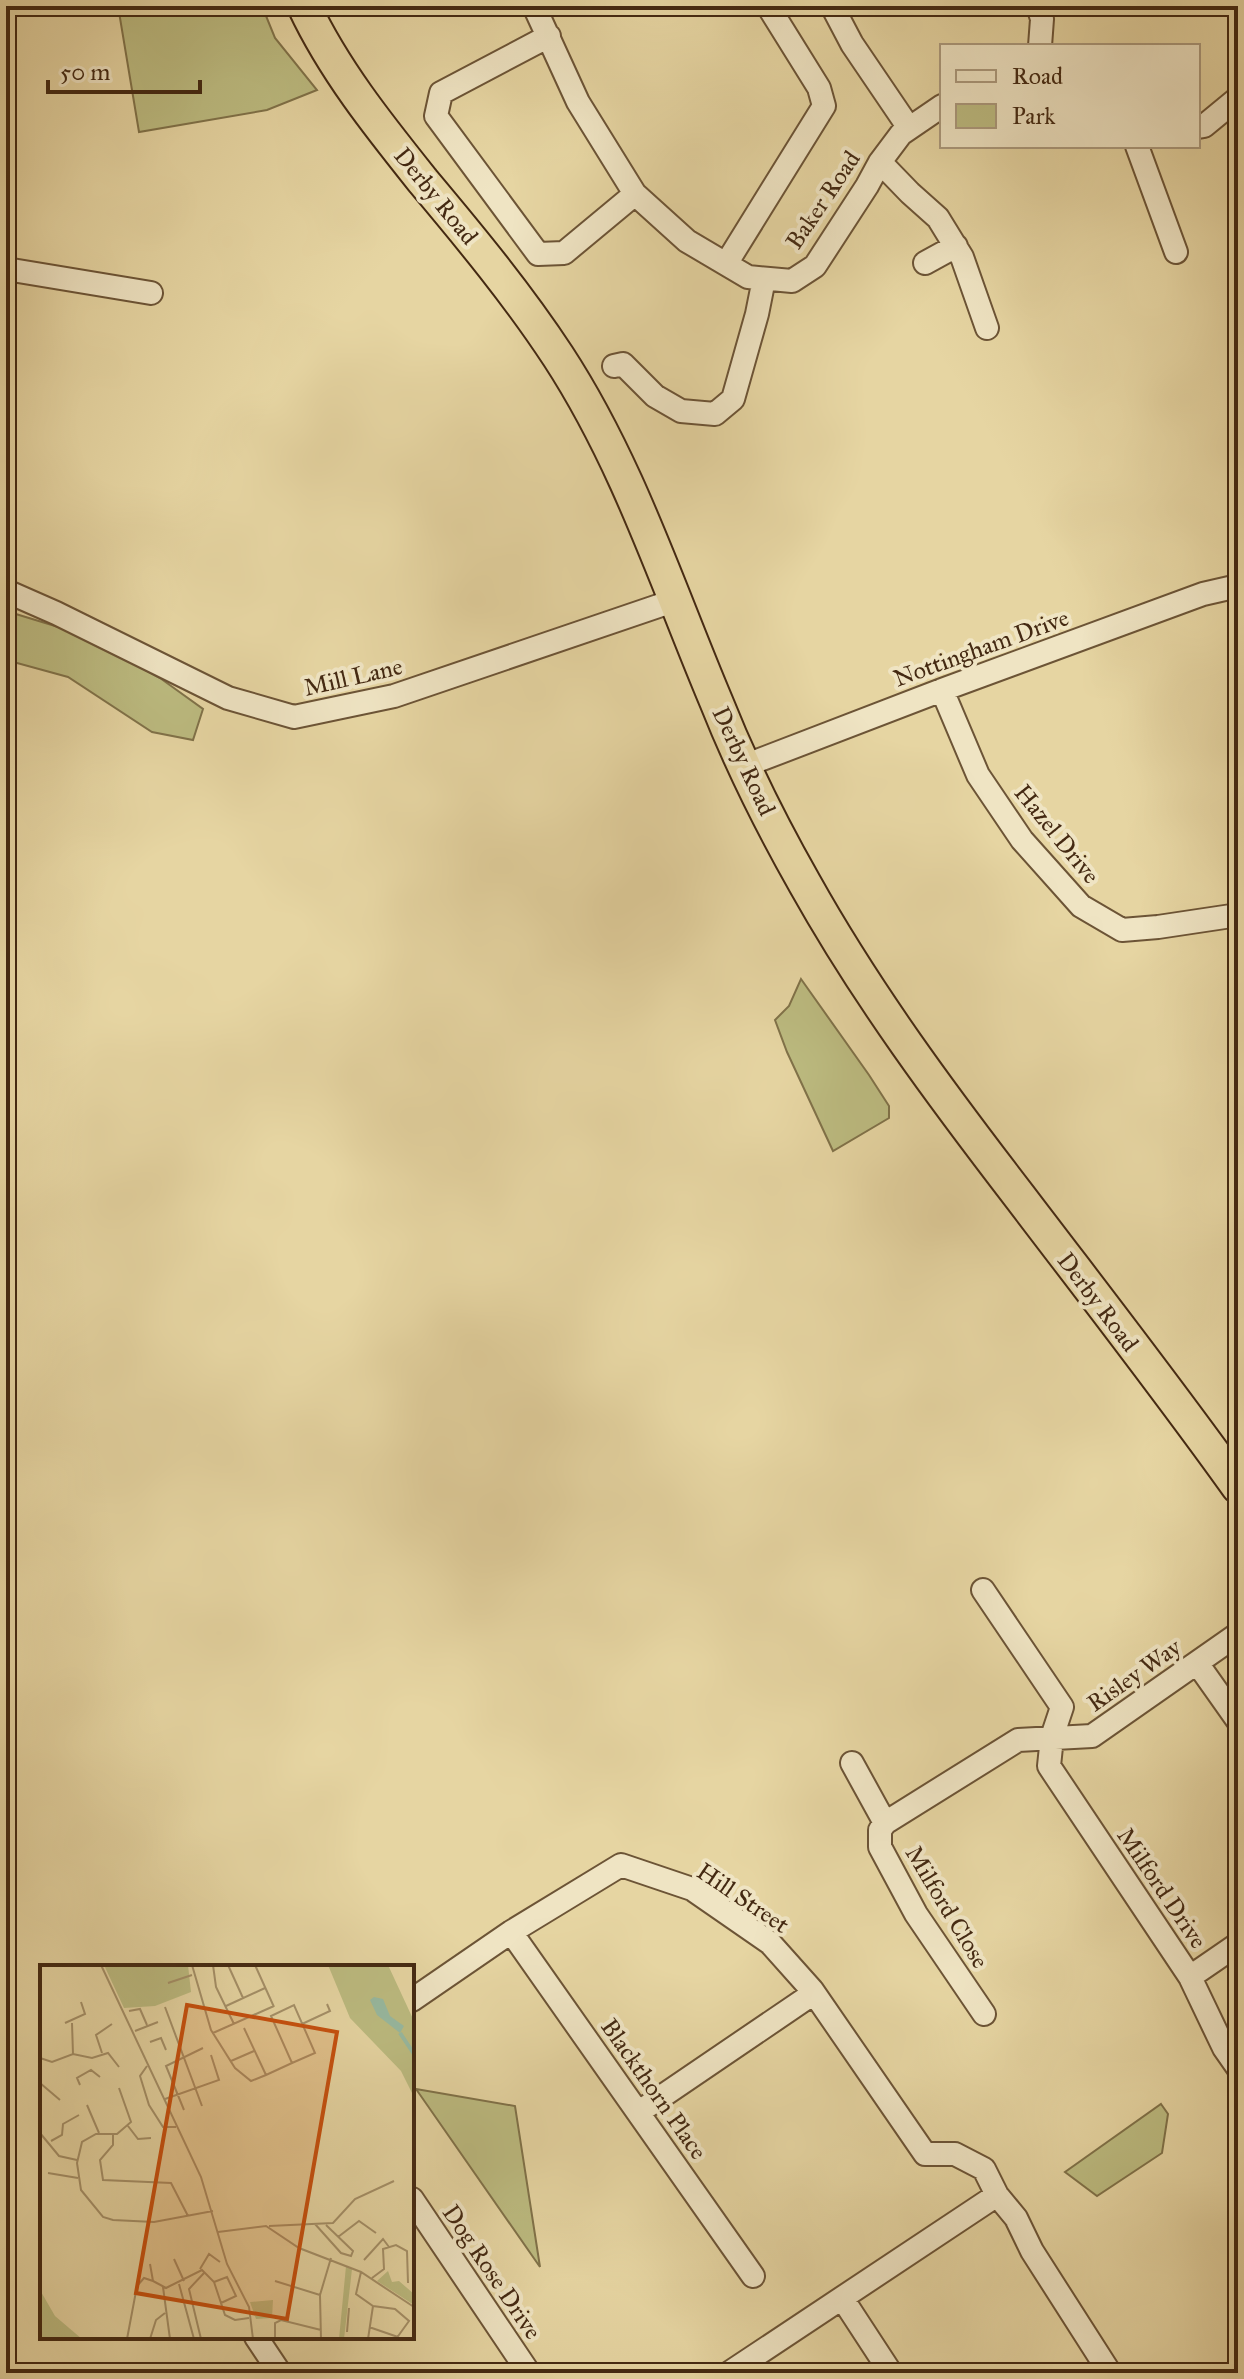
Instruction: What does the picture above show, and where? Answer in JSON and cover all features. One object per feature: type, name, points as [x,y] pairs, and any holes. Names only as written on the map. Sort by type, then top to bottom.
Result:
[{"type":"highway","name":"Derby Road","points":[[304,6],[321,43],[376,122],[481,251],[558,356],[604,436],[632,495],[744,766],[805,884],[887,1019],[1238,1487]]},
{"type":"street","name":"Baker Road","points":[[534,6],[578,102],[635,194],[687,241],[748,277],[792,281],[815,266],[901,134],[940,107]]},
{"type":"street","points":[[726,264],[824,106],[819,88],[768,6]]},
{"type":"street","points":[[832,6],[852,44],[909,128]]},
{"type":"street","points":[[1038,6],[1042,19],[1040,44]]},
{"type":"street","points":[[549,36],[441,93],[436,116],[538,254],[564,253],[635,194]]},
{"type":"street","points":[[1200,127],[1238,98]]},
{"type":"street","points":[[1138,148],[1176,252]]},
{"type":"street","points":[[880,162],[938,218],[962,257],[987,328]]},
{"type":"street","points":[[925,263],[956,246]]},
{"type":"street","points":[[6,269],[151,293]]},
{"type":"street","points":[[614,366],[623,364],[655,396],[681,411],[715,414],[733,399],[764,279]]},
{"type":"street","name":"Nottingham Drive","points":[[744,766],[1203,594],[1238,586]]},
{"type":"street","name":"Mill Lane","points":[[6,591],[228,698],[294,717],[394,696],[676,600]]},
{"type":"street","name":"Hazel Drive","points":[[942,690],[978,775],[1022,840],[1081,906],[1122,930],[1238,915]]},
{"type":"street","name":"Milford Drive","points":[[983,1590],[1062,1707],[1052,1737],[1049,1766],[1190,1977],[1224,2048],[1238,2068]]},
{"type":"street","name":"Risley Way","points":[[1052,1737],[1092,1736],[1238,1634]]},
{"type":"street","points":[[1197,1663],[1238,1721]]},
{"type":"street","name":"Milford Close","points":[[984,2014],[916,1914],[880,1847],[880,1830],[885,1823],[1018,1740],[1052,1737]]},
{"type":"street","name":"Milford Close","points":[[852,1763],[885,1823]]},
{"type":"street","name":"Hill Street","points":[[414,1999],[511,1932],[621,1865],[692,1889],[770,1943],[814,1993],[925,2154],[955,2154],[984,2169],[997,2195],[1016,2218],[1032,2251],[1110,2373]]},
{"type":"street","name":"Blackthorn Place","points":[[511,1932],[753,2276]]},
{"type":"street","points":[[1190,1977],[1238,1944]]},
{"type":"street","points":[[639,2112],[814,1993]]},
{"type":"street","points":[[729,2373],[997,2195]]},
{"type":"street","name":"Dog Rose Drive","points":[[414,2202],[529,2373]]},
{"type":"street","points":[[842,2298],[891,2373]]},
{"type":"street","points":[[257,2339],[280,2373]]},
{"type":"green space","points":[[118,6],[262,6],[275,38],[317,90],[267,110],[139,132]]},
{"type":"green space","points":[[6,611],[78,633],[160,678],[203,709],[193,740],[152,732],[68,677],[6,660]]},
{"type":"green space","points":[[801,979],[889,1106],[889,1118],[833,1151],[775,1020],[789,1006]]},
{"type":"green space","points":[[416,2089],[515,2106],[540,2267]]},
{"type":"green space","points":[[1161,2104],[1168,2114],[1162,2153],[1097,2196],[1065,2172]]}]
